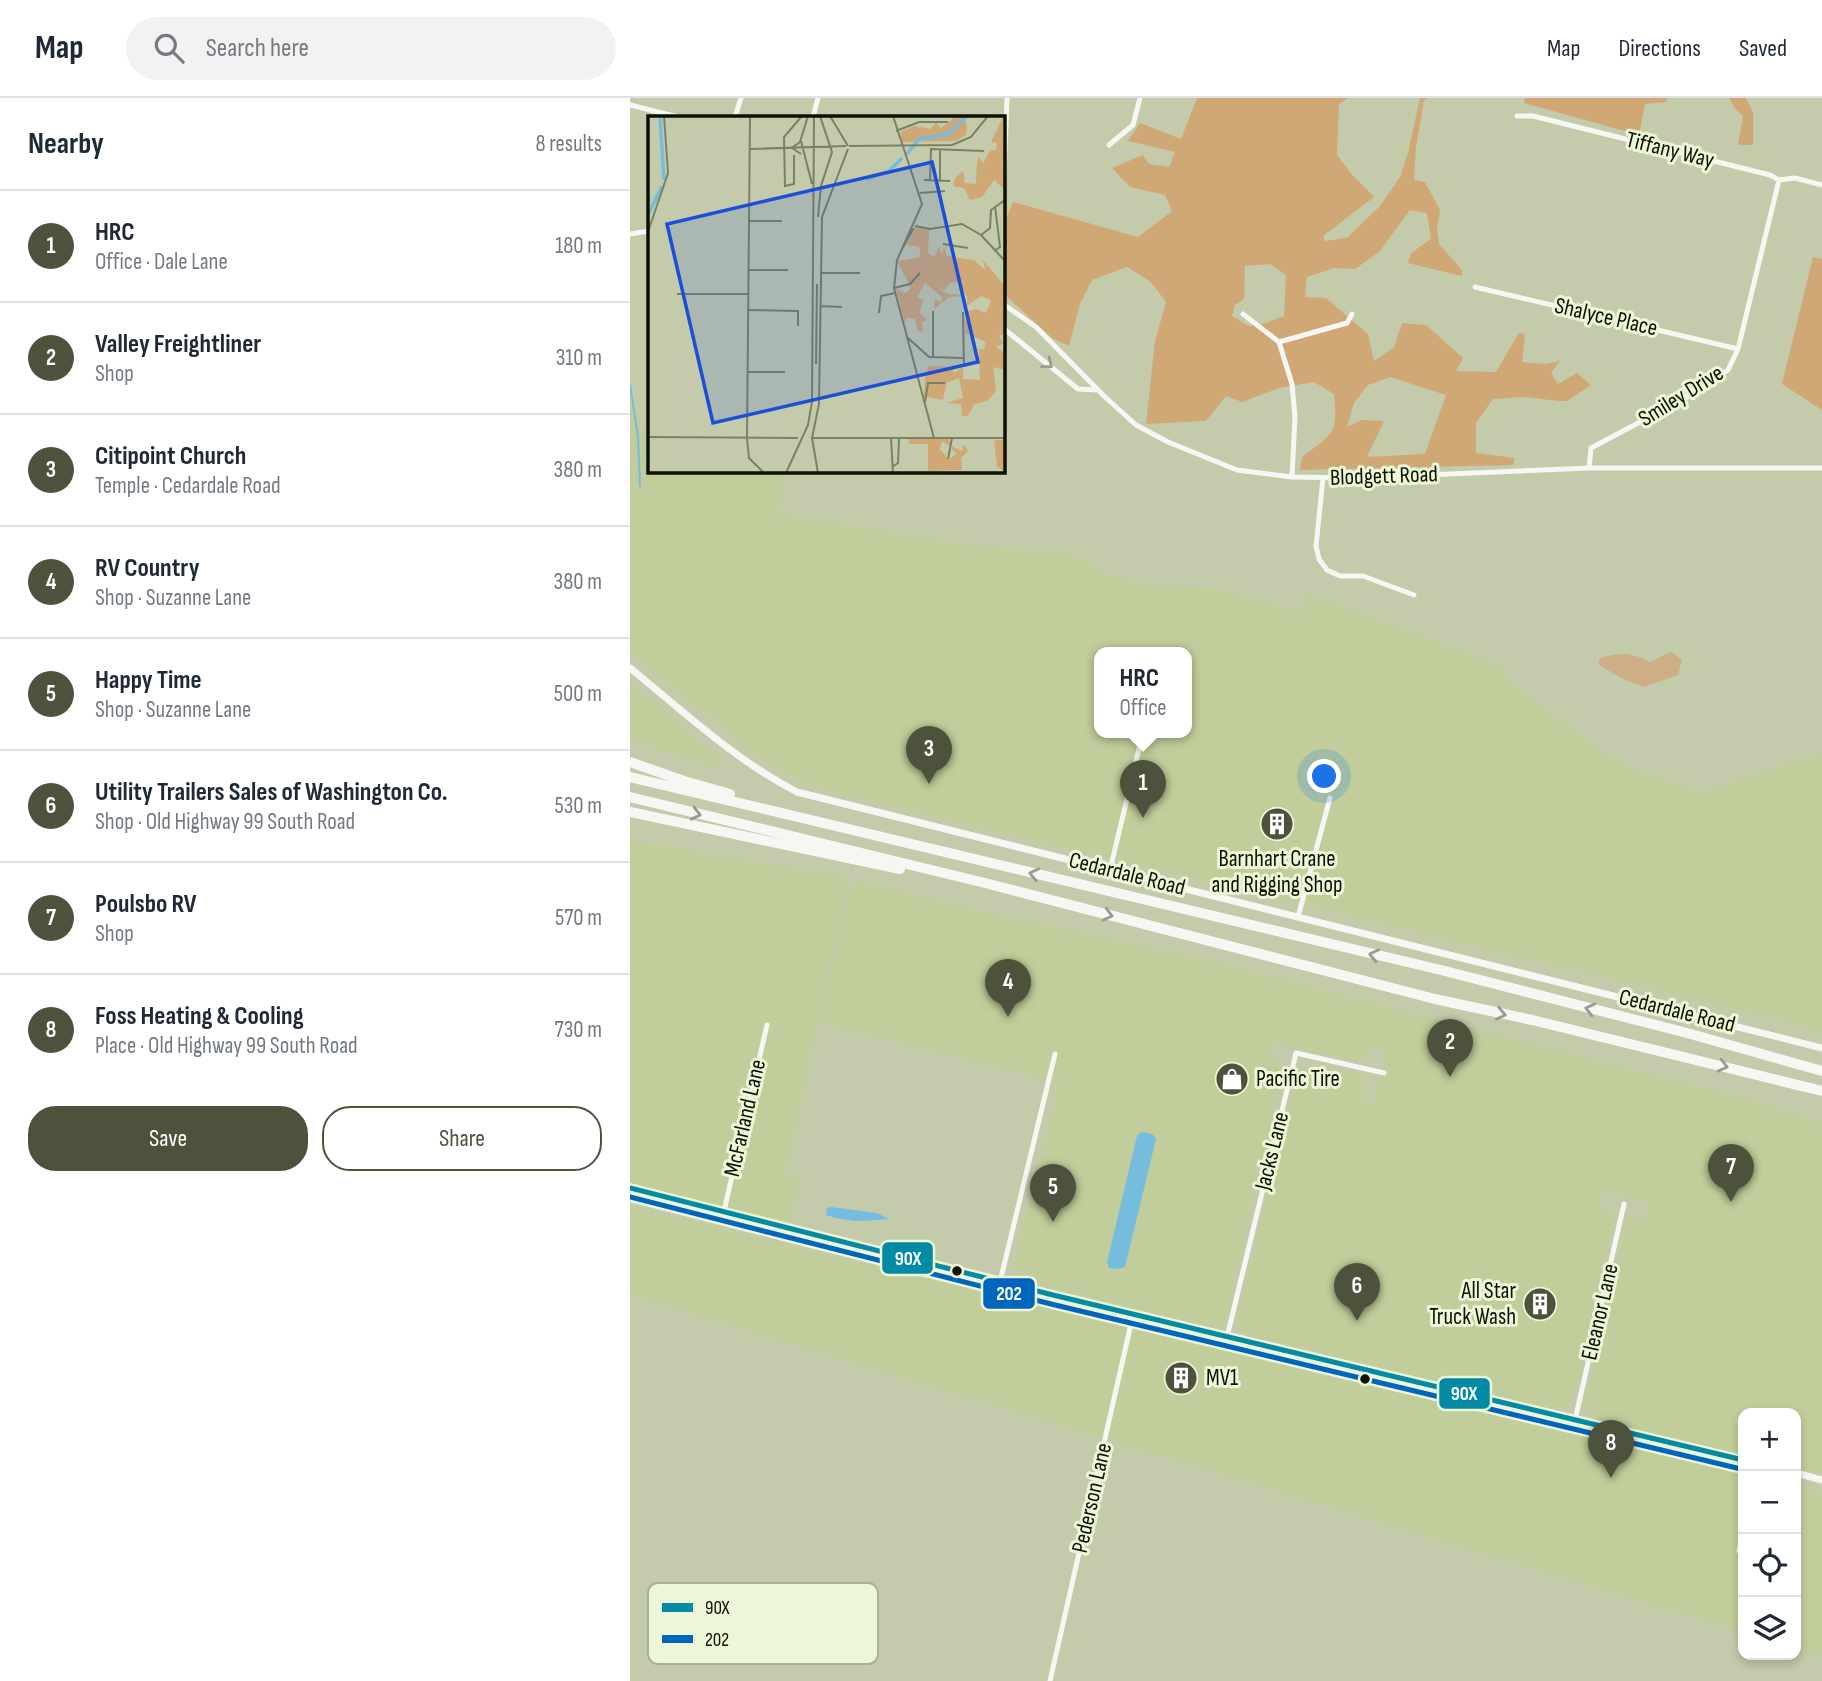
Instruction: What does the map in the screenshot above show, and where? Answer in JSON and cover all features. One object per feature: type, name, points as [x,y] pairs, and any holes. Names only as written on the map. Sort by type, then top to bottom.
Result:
[{"type":"highway","points":[[630,762],[804,818]]},
{"type":"highway","points":[[630,778],[1441,970],[1687,1033],[1822,1071]]},
{"type":"highway","points":[[630,797],[985,883],[1435,999],[1822,1091]]},
{"type":"highway","points":[[630,813],[916,873],[985,883]]},
{"type":"street","points":[[735,116],[741,98]]},
{"type":"street","points":[[813,116],[818,98]]},
{"type":"street","points":[[1004,178],[1007,98]]},
{"type":"street","points":[[1109,145],[1133,125],[1140,98]]},
{"type":"street","points":[[630,105],[674,116]]},
{"type":"street","name":"Tiffany Way","points":[[1517,116],[1533,116],[1770,175],[1779,180],[1795,178],[1822,185]]},
{"type":"street","name":"Smiley Drive","points":[[1589,468],[1591,448],[1687,397],[1728,370],[1738,349],[1779,180]]},
{"type":"street","points":[[630,234],[648,231]]},
{"type":"street","name":"Shalyce Place","points":[[1475,286],[1738,349]]},
{"type":"street","name":"Blodgett Road","points":[[1004,305],[1036,327],[1136,425],[1168,442],[1237,470],[1292,477],[1354,478],[1589,468],[1822,468]]},
{"type":"street","points":[[1243,314],[1279,342],[1292,384],[1295,417],[1292,477]]},
{"type":"street","points":[[1279,342],[1347,323],[1352,314]]},
{"type":"street","points":[[1004,329],[1079,389],[1098,390]]},
{"type":"street","points":[[1323,478],[1317,546],[1319,559],[1327,570],[1340,576],[1363,576],[1414,595]]},
{"type":"street","name":"Cedardale Road","points":[[630,668],[734,754],[768,777],[797,792],[1822,1048]]},
{"type":"street","points":[[1110,870],[1142,738]]},
{"type":"street","points":[[1298,917],[1330,798]]},
{"type":"street","name":"McFarland Lane","points":[[724,1211],[767,1025]]},
{"type":"street","name":"Jacks Lane","points":[[1227,1337],[1296,1053],[1384,1073]]},
{"type":"street","points":[[1000,1282],[1055,1054]]},
{"type":"street","points":[[630,1188],[1133,1315],[1738,1459]]},
{"type":"street","name":"Eleanor Lane","points":[[1575,1420],[1624,1203]]},
{"type":"street","name":"Pederson Lane","points":[[1050,1681],[1133,1315]]},
{"type":"street","points":[[1801,1474],[1822,1479]]},
{"type":"shaded area","points":[[1197,98],[1348,98],[1339,104],[1337,155],[1374,197],[1323,236],[1325,241],[1347,238],[1380,206],[1400,177],[1420,98],[1427,98],[1424,100],[1416,147],[1414,180],[1425,182],[1440,210],[1437,230],[1439,244],[1462,270],[1462,276],[1408,263],[1411,253],[1431,239],[1427,213],[1410,210],[1379,252],[1355,269],[1334,268],[1307,277],[1305,297],[1326,298],[1368,334],[1374,361],[1394,347],[1402,323],[1426,325],[1463,358],[1456,371],[1496,372],[1519,333],[1525,334],[1522,362],[1544,364],[1560,361],[1551,373],[1558,384],[1577,373],[1591,385],[1567,401],[1525,397],[1493,399],[1476,423],[1476,453],[1515,458],[1513,465],[1300,470],[1302,457],[1327,438],[1334,425],[1334,394],[1314,382],[1279,388],[1242,402],[1226,396],[1206,421],[1146,424],[1155,341],[1166,302],[1151,282],[1127,267],[1092,280],[1080,304],[1069,346],[1052,338],[1004,294],[1004,224],[1013,202],[1138,237],[1172,211],[1165,195],[1130,187],[1112,168],[1143,155],[1149,164],[1169,167],[1175,152],[1128,141],[1140,123],[1181,139]],"holes":[[[1270,264],[1286,275],[1284,316],[1249,326],[1232,316],[1235,305],[1244,299],[1245,266]],[[1390,377],[1446,395],[1425,454],[1367,457],[1384,421],[1362,420],[1347,427],[1354,403],[1368,385]]]},
{"type":"shaded area","points":[[1525,98],[1668,98],[1665,102],[1645,104],[1639,135],[1524,103]]},
{"type":"shaded area","points":[[1729,98],[1746,98],[1753,112],[1753,145],[1738,145],[1743,116]]},
{"type":"shaded area","points":[[1813,257],[1822,259],[1822,410],[1782,384]]},
{"type":"shaded area","points":[[630,395],[640,426],[648,429],[648,472],[787,472],[777,514],[977,547],[1059,551],[1075,556],[1100,572],[1126,581],[1156,587],[1213,588],[1300,612],[1306,593],[1503,667],[1501,675],[1577,733],[1634,771],[1700,793],[1822,753],[1822,1032],[1800,1024],[834,792],[794,778],[754,753],[630,652]]},
{"type":"shaded area","points":[[1671,652],[1682,660],[1678,675],[1644,687],[1599,665],[1599,659],[1612,655],[1631,655],[1650,662]]},
{"type":"shaded area","points":[[630,681],[719,758],[717,769],[641,744],[630,736]]},
{"type":"shaded area","points":[[630,843],[652,844],[849,878],[785,1174],[801,1178],[790,1224],[630,1184]]},
{"type":"shaded area","points":[[853,881],[1213,962],[1727,1094],[1822,1123],[1822,1473],[1801,1468],[1801,1408],[1738,1408],[1738,1454],[1592,1419],[1584,1404],[1628,1216],[1646,1220],[1650,1202],[1603,1192],[1599,1209],[1614,1214],[1572,1400],[1564,1407],[1553,1410],[1252,1338],[1239,1329],[1238,1317],[1296,1072],[1307,1064],[1354,1072],[1364,1080],[1361,1101],[1375,1103],[1387,1051],[1369,1046],[1365,1058],[1355,1061],[1274,1042],[1270,1057],[1281,1061],[1282,1074],[1222,1330],[1023,1281],[1016,1275],[1014,1265],[1060,1082],[820,1022]]},
{"type":"shaded area","points":[[630,1207],[1738,1473],[1738,1630],[630,1295]]},
{"type":"shaded area","points":[[1801,1488],[1822,1493],[1822,1655],[1801,1649]]},
{"type":"water","points":[[1141,1132],[1152,1134],[1156,1139],[1125,1267],[1109,1268],[1107,1262],[1137,1136]]},
{"type":"water","points":[[827,1208],[877,1213],[889,1219],[864,1221],[826,1215]]},
{"type":"waterway","points":[[630,385],[638,436],[640,486]]},
{"type":"transit line","name":"90X","points":[[630,1188],[1053,1295],[1738,1459]]},
{"type":"transit line","name":"202","points":[[630,1197],[1051,1304],[1738,1468]]},
{"type":"place","name":"Citipoint Church","points":[[929,784]]},
{"type":"place","name":"HRC","points":[[1143,818]]},
{"type":"place","name":"Barnhart Crane and Rigging Shop","points":[[1277,824]]},
{"type":"place","name":"RV Country","points":[[1008,1017]]},
{"type":"place","name":"Valley Freightliner","points":[[1450,1077]]},
{"type":"place","name":"Pacific Tire","points":[[1232,1079]]},
{"type":"place","name":"Poulsbo RV","points":[[1731,1202]]},
{"type":"place","name":"Happy Time","points":[[1053,1222]]},
{"type":"place","name":"All Star Truck Wash","points":[[1540,1304]]},
{"type":"place","name":"Utility Trailers Sales of Washington Co.","points":[[1357,1321]]},
{"type":"place","name":"MV1","points":[[1181,1378]]},
{"type":"place","name":"Foss Heating & Cooling","points":[[1611,1478]]}]
